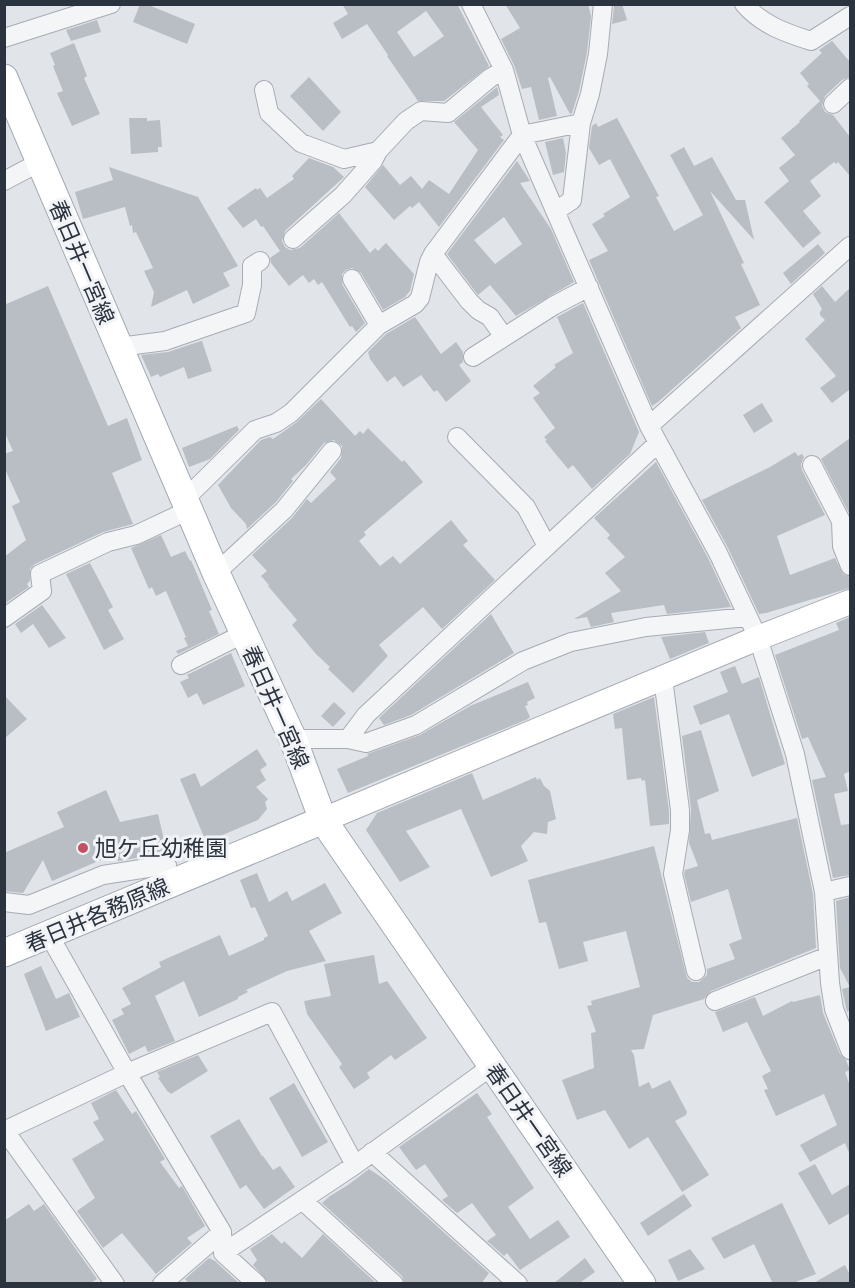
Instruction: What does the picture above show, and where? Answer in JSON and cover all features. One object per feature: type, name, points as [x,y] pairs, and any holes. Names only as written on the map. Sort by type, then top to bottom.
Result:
[{"type":"main road","name":"春日井一宮線","points":[[7,90],[186,505],[243,634],[293,739],[323,820],[636,1279]]},
{"type":"main road","name":"春日井各務原線","points":[[4,953],[323,820]]},
{"type":"street","points":[[4,38],[111,4]]},
{"type":"street","points":[[556,212],[572,200],[581,123],[590,94],[598,54],[603,4]]},
{"type":"street","points":[[744,4],[762,21],[780,31],[811,41],[850,16]]},
{"type":"street","points":[[474,6],[504,70],[522,135],[649,426],[718,553],[758,639],[795,754],[824,892],[834,1009],[850,1050]]},
{"type":"street","points":[[293,239],[343,195],[378,151],[406,121],[421,111],[448,113],[490,78],[504,70]]},
{"type":"street","points":[[833,104],[850,88]]},
{"type":"street","points":[[264,90],[269,113],[301,143],[344,159],[378,151]]},
{"type":"street","points":[[4,618],[42,591],[40,574],[108,542],[136,535],[186,505],[255,430],[276,423],[291,413],[379,325],[420,298],[433,254],[522,135],[581,123]]},
{"type":"street","points":[[4,181],[40,162]]},
{"type":"street","points":[[649,426],[850,246]]},
{"type":"street","points":[[433,254],[469,301],[490,317],[504,337]]},
{"type":"street","points":[[119,347],[165,341],[246,313],[252,285],[252,266],[260,261]]},
{"type":"street","points":[[352,279],[379,325]]},
{"type":"street","points":[[472,357],[553,306],[589,287]]},
{"type":"street","points":[[457,437],[526,507],[547,546]]},
{"type":"street","points":[[348,740],[366,715],[658,442]]},
{"type":"street","points":[[216,573],[284,510],[332,451]]},
{"type":"street","points":[[812,465],[841,521],[842,546],[850,566]]},
{"type":"street","points":[[323,820],[850,602]]},
{"type":"street","points":[[293,739],[348,740],[366,743],[416,725],[524,661],[571,642],[646,627],[747,617]]},
{"type":"street","points":[[181,665],[243,634]]},
{"type":"street","points":[[663,678],[680,810],[680,830],[673,874],[696,971]]},
{"type":"street","points":[[4,902],[29,905],[104,875],[166,865]]},
{"type":"street","points":[[824,892],[850,886]]},
{"type":"street","points":[[49,935],[126,1073],[222,1232],[223,1253],[257,1284]]},
{"type":"street","points":[[715,1001],[828,956]]},
{"type":"street","points":[[115,1284],[5,1131],[126,1073],[272,1012],[355,1165]]},
{"type":"street","points":[[223,1253],[355,1165],[492,1066]]},
{"type":"street","points":[[372,1152],[506,1280]]},
{"type":"street","points":[[302,1200],[394,1284]]},
{"type":"street","points":[[162,1284],[222,1232]]},
{"type":"building","points":[[140,4],[146,4],[195,24],[187,44],[133,22]]},
{"type":"building","points":[[342,4],[457,4],[489,66],[444,101],[418,101],[367,24],[342,39],[333,23],[348,14]],"holes":[[[426,11],[444,36],[414,57],[397,32]]]},
{"type":"building","points":[[505,4],[588,4],[591,16],[587,52],[572,113],[570,114],[550,77],[548,78],[557,116],[539,120],[531,87],[522,89],[514,65],[501,39],[520,28]]},
{"type":"building","points":[[622,4],[627,20],[612,24],[614,6]]},
{"type":"building","points":[[97,20],[101,32],[71,41],[66,30]]},
{"type":"building","points":[[832,41],[850,62],[850,77],[842,80],[825,96],[822,106],[825,112],[833,115],[850,137],[850,176],[838,162],[836,164],[834,162],[810,181],[821,196],[803,211],[821,233],[803,248],[764,202],[789,181],[779,168],[795,155],[781,138],[820,101],[807,86],[809,84],[800,73],[822,53],[819,50]]},
{"type":"building","points":[[74,43],[87,76],[84,78],[100,114],[72,126],[57,93],[63,91],[50,53]]},
{"type":"building","points":[[309,77],[341,112],[323,131],[290,96]]},
{"type":"building","points":[[497,87],[499,95],[481,107],[503,135],[500,137],[504,140],[439,227],[419,202],[412,208],[410,206],[394,220],[365,187],[383,165],[400,185],[411,176],[422,189],[429,180],[449,194],[478,150],[454,122]]},
{"type":"building","points":[[129,118],[147,118],[147,121],[160,120],[162,147],[158,147],[158,152],[131,154]]},
{"type":"building","points":[[617,118],[659,196],[656,197],[674,231],[703,215],[670,155],[684,147],[694,166],[712,157],[736,200],[745,200],[754,240],[710,191],[744,263],[741,264],[760,305],[735,317],[741,328],[652,406],[589,260],[608,251],[592,224],[630,197],[610,159],[599,165],[589,148],[592,126],[596,123],[598,127]]},
{"type":"building","points":[[563,138],[566,153],[564,172],[553,175],[545,142]]},
{"type":"building","points":[[309,158],[333,167],[344,177],[285,231],[282,241],[285,247],[290,250],[300,248],[339,213],[370,253],[375,248],[378,251],[386,243],[414,274],[410,291],[405,297],[383,310],[361,273],[352,268],[342,274],[342,284],[365,323],[356,332],[352,326],[350,327],[322,282],[318,285],[314,279],[309,283],[303,275],[289,286],[271,263],[270,258],[280,251],[263,226],[261,227],[256,219],[243,228],[227,208],[256,188],[257,190],[260,188],[267,198],[294,179],[292,176]]},
{"type":"building","points":[[517,161],[530,181],[520,183],[551,229],[574,282],[516,316],[490,285],[478,295],[447,254]],"holes":[[[504,217],[522,244],[495,264],[474,240]]]},
{"type":"building","points":[[109,167],[198,197],[238,266],[223,273],[230,286],[193,304],[187,290],[151,307],[154,292],[144,271],[153,268],[136,232],[133,233],[125,207],[83,219],[75,192],[113,180]]},
{"type":"building","points":[[818,244],[825,253],[791,284],[783,273]]},
{"type":"building","points":[[48,286],[108,426],[127,418],[142,460],[112,473],[133,524],[103,532],[35,564],[30,569],[30,581],[27,584],[29,587],[4,604],[4,557],[26,540],[12,506],[20,502],[4,467],[4,454],[13,451],[4,431],[4,305]]},
{"type":"building","points":[[822,286],[835,302],[850,288],[850,392],[849,390],[832,403],[820,388],[836,376],[805,339],[825,320],[820,315],[822,309],[813,294]]},
{"type":"building","points":[[583,303],[639,432],[630,454],[592,489],[573,465],[568,469],[545,441],[547,440],[544,437],[555,428],[533,398],[540,393],[533,386],[556,367],[554,365],[573,353],[557,317]]},
{"type":"building","points":[[415,317],[441,354],[456,342],[463,352],[463,362],[459,365],[471,381],[446,402],[437,390],[434,392],[421,375],[403,387],[395,376],[387,382],[370,359],[368,352],[386,334]]},
{"type":"building","points":[[202,341],[212,371],[188,379],[184,367],[160,377],[158,374],[151,377],[141,355],[168,352]]},
{"type":"building","points":[[321,399],[355,436],[360,431],[363,434],[368,428],[402,462],[404,460],[423,482],[364,532],[366,535],[359,541],[380,566],[393,556],[400,564],[451,520],[468,541],[463,545],[495,580],[442,629],[423,607],[379,645],[388,656],[353,693],[328,669],[330,667],[292,625],[297,620],[261,576],[267,571],[252,555],[292,518],[307,499],[311,503],[336,479],[330,472],[341,458],[342,446],[334,440],[324,443],[291,479],[293,481],[276,502],[247,529],[246,524],[231,508],[218,485],[261,440],[270,437],[273,439],[297,422]]},
{"type":"building","points":[[762,403],[773,421],[754,433],[743,415]]},
{"type":"building","points":[[237,426],[239,430],[210,459],[189,467],[182,448]]},
{"type":"building","points":[[850,438],[850,515],[821,459]]},
{"type":"building","points":[[795,452],[798,456],[802,454],[804,457],[801,464],[802,470],[825,515],[777,536],[790,575],[835,558],[843,574],[850,577],[850,588],[759,614],[702,500],[770,467]]},
{"type":"building","points":[[656,462],[708,558],[731,607],[667,614],[664,605],[611,613],[614,622],[591,627],[587,617],[574,619],[621,591],[605,573],[625,557],[607,538],[610,535],[594,518]]},
{"type":"building","points":[[161,535],[171,557],[185,551],[191,560],[212,610],[209,611],[219,634],[178,654],[176,651],[188,646],[166,591],[156,596],[152,587],[149,589],[131,548]]},
{"type":"building","points":[[90,563],[113,607],[108,610],[124,639],[104,650],[66,574]]},
{"type":"building","points":[[42,605],[66,638],[49,648],[33,624],[21,633],[15,624]]},
{"type":"building","points":[[491,614],[514,653],[411,715],[384,725],[379,718]]},
{"type":"building","points":[[850,617],[850,771],[844,774],[848,791],[834,794],[841,825],[850,824],[850,875],[833,878],[812,780],[826,777],[808,737],[802,739],[775,655],[839,630],[836,623]]},
{"type":"building","points":[[705,632],[709,643],[670,659],[661,637]]},
{"type":"building","points":[[231,653],[245,686],[203,705],[197,693],[188,698],[180,682],[189,678],[187,675]]},
{"type":"building","points":[[735,666],[742,684],[759,677],[785,764],[752,777],[729,714],[700,725],[693,706],[728,692],[720,672]]},
{"type":"building","points":[[528,682],[535,698],[527,702],[528,705],[525,706],[530,717],[528,719],[348,793],[337,769],[368,756],[367,754],[420,735],[470,706]]},
{"type":"building","points":[[4,695],[27,719],[4,739]]},
{"type":"building","points":[[654,697],[669,824],[650,826],[645,780],[642,781],[641,778],[627,780],[622,728],[615,729],[613,714]]},
{"type":"building","points":[[334,702],[346,713],[333,727],[321,716]]},
{"type":"building","points":[[701,730],[719,791],[697,800],[705,834],[710,833],[712,840],[797,818],[813,894],[816,948],[711,991],[704,999],[653,1015],[644,1049],[631,1050],[634,1055],[639,1087],[649,1082],[652,1089],[670,1080],[687,1112],[675,1121],[709,1175],[682,1192],[648,1137],[629,1149],[605,1110],[577,1120],[562,1080],[594,1068],[591,1033],[596,1032],[587,1006],[592,1005],[591,1001],[640,987],[626,931],[583,942],[588,961],[559,969],[546,922],[539,923],[528,880],[654,846],[687,978],[692,982],[699,982],[707,975],[707,969],[735,959],[729,944],[742,939],[728,889],[691,902],[684,874],[685,870],[698,866],[689,843],[691,809],[682,736]]},
{"type":"building","points":[[257,749],[267,765],[260,770],[266,780],[256,787],[268,799],[265,802],[267,809],[258,820],[206,842],[180,779],[195,773],[201,787]]},
{"type":"building","points":[[472,773],[483,800],[536,777],[537,780],[540,778],[550,791],[556,819],[548,822],[547,834],[534,832],[521,846],[528,861],[491,877],[461,809],[406,831],[430,867],[400,882],[366,830],[377,813]]},
{"type":"building","points":[[106,790],[120,822],[158,814],[167,853],[118,861],[117,853],[52,881],[43,860],[23,893],[4,891],[4,853],[64,827],[57,812]]},
{"type":"building","points":[[257,873],[269,902],[287,891],[292,901],[325,883],[342,913],[309,931],[326,961],[287,971],[246,990],[248,992],[238,999],[199,1017],[184,981],[155,996],[175,1041],[148,1052],[145,1046],[129,1054],[112,1020],[124,1014],[121,1009],[131,1004],[122,988],[161,967],[159,962],[220,935],[229,956],[268,936],[255,907],[251,908],[240,880]]},
{"type":"building","points":[[850,897],[850,987],[840,968],[836,901]]},
{"type":"building","points":[[374,955],[379,984],[387,981],[427,1038],[395,1060],[391,1055],[367,1073],[370,1078],[354,1089],[339,1067],[342,1064],[307,1014],[304,1001],[331,996],[324,964]]},
{"type":"building","points":[[41,966],[56,999],[69,993],[80,1017],[46,1031],[24,974]]},
{"type":"building","points":[[850,987],[850,1010],[847,1012],[842,989]]},
{"type":"building","points":[[820,995],[823,1013],[840,1054],[846,1060],[850,1070],[845,1072],[850,1086],[850,1155],[845,1143],[810,1162],[800,1145],[837,1125],[824,1094],[776,1116],[764,1090],[768,1089],[762,1076],[771,1071],[747,1022],[723,1032],[715,1012],[755,997],[763,1016],[792,1001]]},
{"type":"building","points":[[198,1055],[208,1071],[171,1094],[168,1092],[158,1078],[160,1077],[157,1072]]},
{"type":"building","points":[[294,1083],[328,1142],[302,1157],[269,1098]]},
{"type":"building","points":[[116,1090],[132,1114],[136,1111],[165,1159],[160,1162],[179,1188],[182,1186],[205,1226],[187,1238],[192,1243],[156,1274],[122,1233],[103,1248],[77,1211],[95,1198],[72,1159],[104,1140],[93,1122],[99,1119],[91,1103]]},
{"type":"building","points":[[477,1093],[492,1114],[487,1117],[534,1188],[508,1207],[530,1239],[558,1220],[570,1237],[520,1270],[507,1253],[504,1256],[487,1241],[496,1235],[472,1203],[457,1213],[442,1200],[448,1196],[425,1164],[416,1170],[399,1147]]},
{"type":"building","points":[[239,1119],[273,1170],[280,1166],[295,1187],[264,1209],[246,1185],[240,1189],[210,1136]]},
{"type":"building","points":[[815,1164],[832,1195],[850,1184],[850,1213],[829,1225],[798,1173]]},
{"type":"building","points":[[369,1169],[387,1181],[489,1273],[481,1284],[405,1284],[402,1276],[322,1203]]},
{"type":"building","points":[[684,1194],[692,1206],[648,1236],[640,1223]]},
{"type":"building","points":[[782,1203],[816,1274],[791,1284],[773,1284],[754,1244],[724,1259],[711,1238]]},
{"type":"building","points":[[29,1204],[34,1211],[44,1204],[97,1279],[89,1284],[4,1284],[4,1221]]},
{"type":"building","points":[[272,1234],[282,1244],[284,1241],[302,1258],[323,1234],[377,1284],[270,1284],[253,1265],[257,1260],[250,1249]]},
{"type":"building","points":[[690,1249],[705,1269],[678,1281],[668,1260]]},
{"type":"building","points":[[209,1258],[240,1284],[189,1284],[185,1279]]},
{"type":"building","points":[[585,1258],[595,1272],[578,1284],[553,1284]]},
{"type":"building","points":[[845,1265],[850,1275],[850,1284],[812,1284]]},
{"type":"place","name":"旭ケ丘幼稚園","points":[[83,848]]}]
